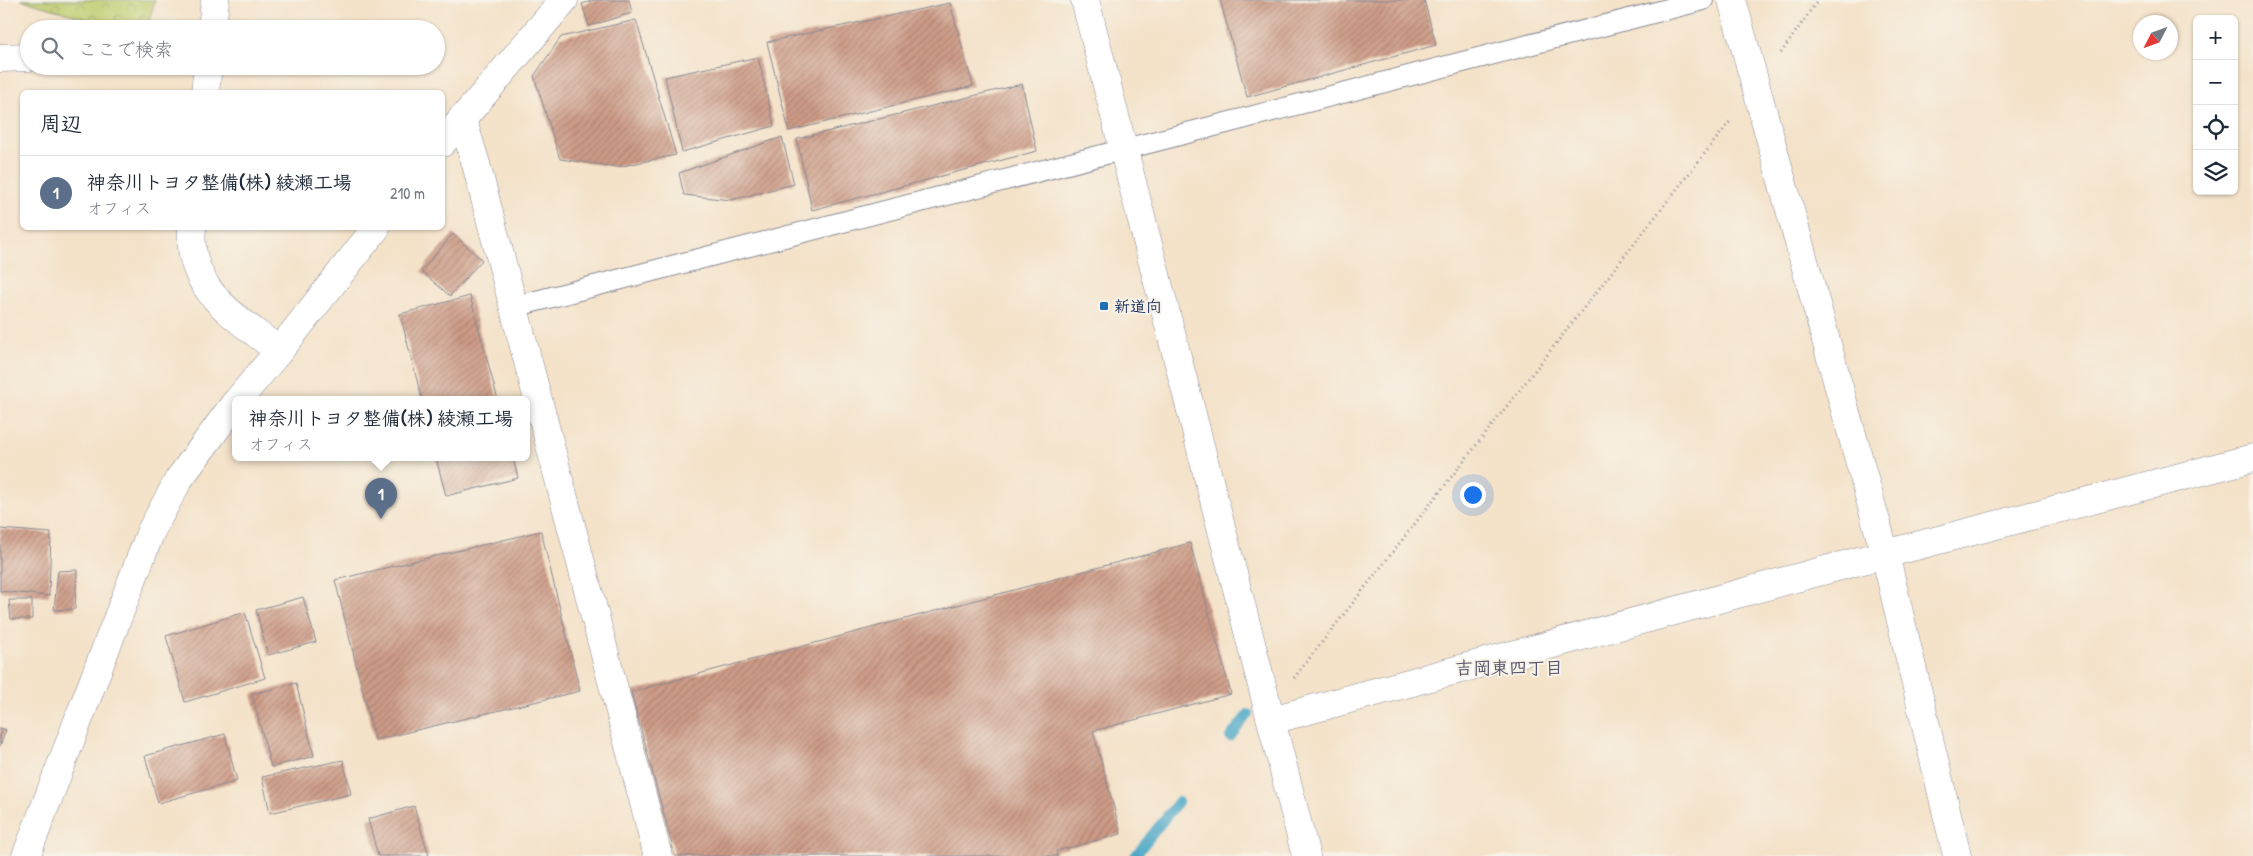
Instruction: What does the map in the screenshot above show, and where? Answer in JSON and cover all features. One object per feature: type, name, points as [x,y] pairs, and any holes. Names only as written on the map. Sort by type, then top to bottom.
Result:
[{"type":"street","points":[[213,20],[215,0]]},
{"type":"street","points":[[445,139],[564,0]]},
{"type":"street","points":[[1085,0],[1306,856]]},
{"type":"street","points":[[1732,0],[1885,554],[1957,856]]},
{"type":"street","points":[[0,58],[20,57]]},
{"type":"street","points":[[205,90],[207,75]]},
{"type":"street","points":[[462,118],[476,164],[658,856]]},
{"type":"street","points":[[192,230],[190,245],[198,276],[217,301],[280,351]]},
{"type":"street","points":[[241,396],[280,351],[374,230]]},
{"type":"street","points":[[26,856],[151,531],[180,479],[232,408]]},
{"type":"street","points":[[1270,715],[2253,458]]},
{"type":"lane","points":[[513,307],[1704,0]]},
{"type":"path","points":[[1270,715],[1756,87],[1818,0]]},
{"type":"green space","points":[[21,0],[155,0],[149,20],[91,20]]},
{"type":"building","points":[[594,0],[629,0],[632,13],[589,26],[582,4]]},
{"type":"building","points":[[1220,0],[1424,0],[1436,45],[1247,97]]},
{"type":"building","points":[[950,3],[973,86],[789,131],[767,42]]},
{"type":"building","points":[[636,20],[676,155],[617,167],[560,159],[534,76],[561,37]]},
{"type":"building","points":[[758,57],[774,126],[682,152],[665,77]]},
{"type":"building","points":[[1022,84],[1037,151],[812,210],[797,139]]},
{"type":"building","points":[[782,137],[794,184],[731,200],[684,195],[679,173]]},
{"type":"building","points":[[453,234],[482,260],[450,296],[421,271]]},
{"type":"building","points":[[470,296],[497,396],[421,396],[400,314]]},
{"type":"building","points":[[437,461],[514,461],[518,478],[446,496]]},
{"type":"building","points":[[0,529],[51,533],[49,596],[0,591]]},
{"type":"building","points":[[541,531],[580,691],[375,740],[335,580]]},
{"type":"building","points":[[1190,543],[1231,694],[1093,731],[1121,834],[1056,851],[1057,856],[675,856],[631,692]]},
{"type":"building","points":[[77,570],[75,609],[54,610],[58,571]]},
{"type":"building","points":[[303,597],[316,642],[268,655],[256,610]]},
{"type":"building","points":[[9,600],[32,600],[32,619],[11,619]]},
{"type":"building","points":[[245,612],[265,678],[185,702],[166,636]]},
{"type":"building","points":[[296,683],[314,756],[271,767],[252,694]]},
{"type":"building","points":[[0,728],[6,730],[0,746]]},
{"type":"building","points":[[225,734],[237,781],[158,803],[145,756]]},
{"type":"building","points":[[343,760],[351,794],[270,813],[262,777]]},
{"type":"building","points":[[414,806],[429,856],[378,856],[368,819]]},
{"type":"waterway","points":[[1230,737],[1248,714]]},
{"type":"waterway","points":[[1135,856],[1178,802]]},
{"type":"place","name":"新道向","points":[[1104,306]]},
{"type":"place","name":"神奈川トヨタ整備(株) 綾瀬工場","points":[[381,519]]},
{"type":"district","name":"吉岡東四丁目","points":[[1509,668]]}]
